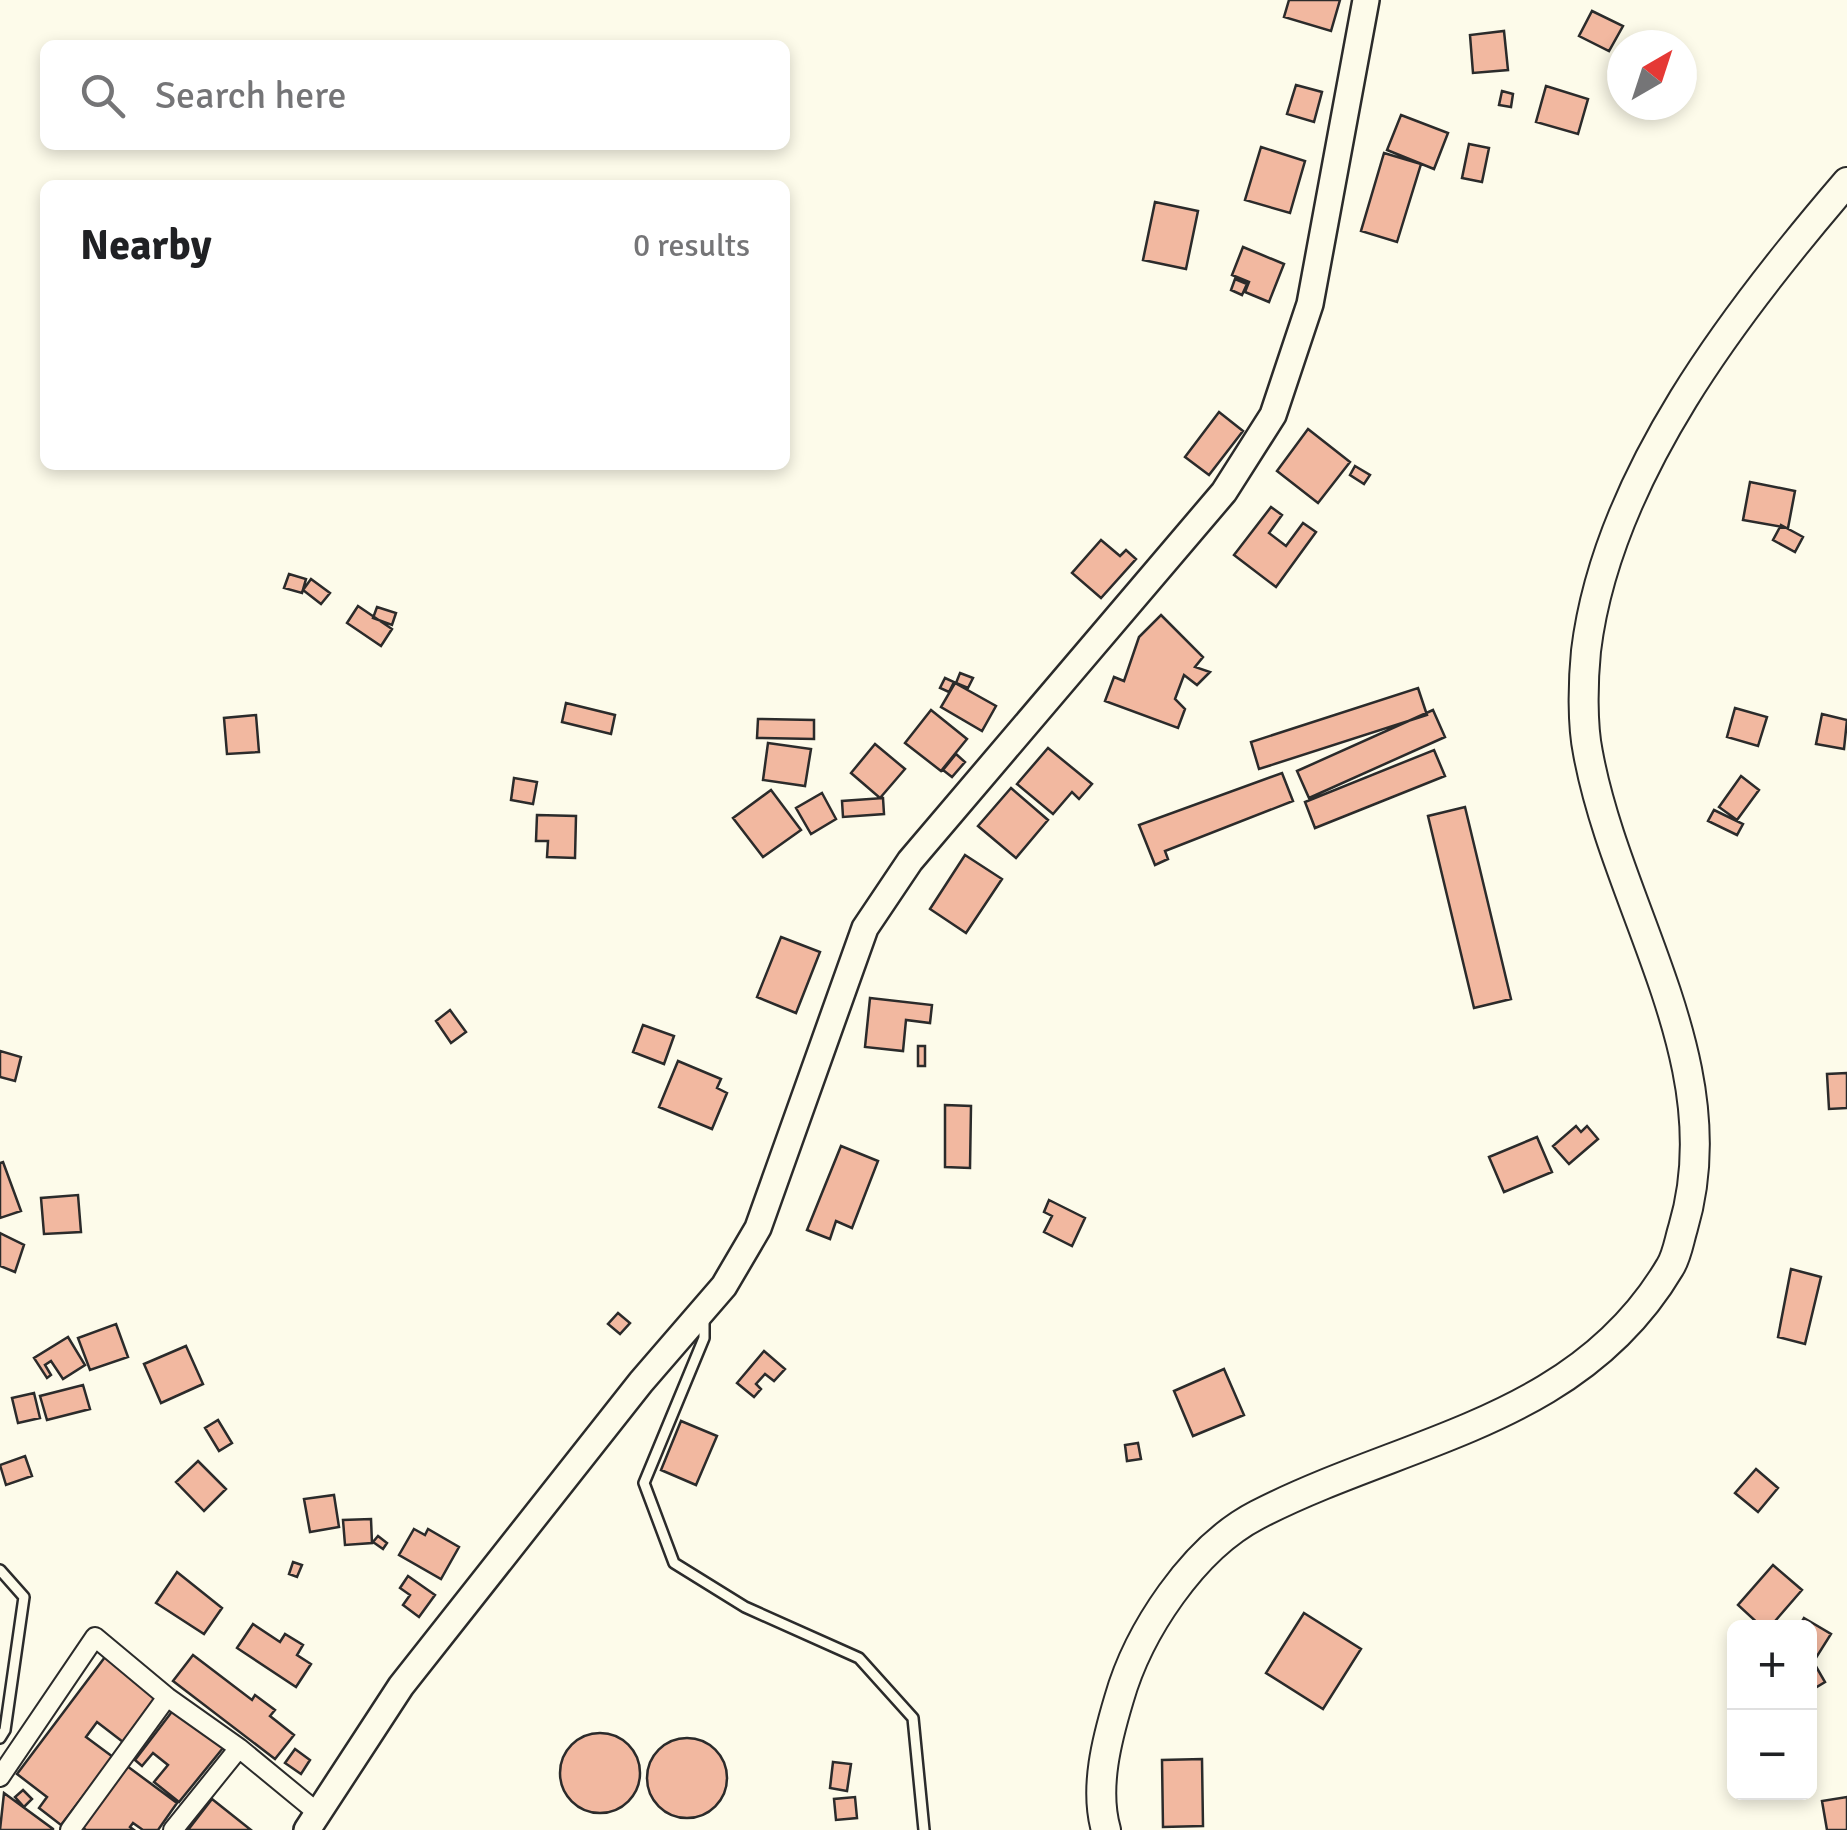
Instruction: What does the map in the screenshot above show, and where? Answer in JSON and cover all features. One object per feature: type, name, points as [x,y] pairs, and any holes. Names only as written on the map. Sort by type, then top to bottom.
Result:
[{"type":"main road","points":[[312,1822],[401,1686],[724,1286],[758,1228],[866,928],[910,861],[1224,492],[1273,415],[1310,304],[1366,0]]},
{"type":"main road","points":[[1106,1830],[1105,1747],[1129,1663],[1179,1580],[1252,1517],[1511,1412],[1620,1338],[1673,1263],[1695,1188],[1692,1107],[1673,1005],[1621,868],[1587,750],[1586,652],[1609,554],[1659,442],[1724,333],[1847,182]]},
{"type":"street","points":[[0,1777],[96,1637],[167,1697],[239,1748],[312,1822]]},
{"type":"street","points":[[70,1830],[167,1697]]},
{"type":"street","points":[[173,1830],[239,1748]]},
{"type":"lane","points":[[705,1308],[704,1338],[644,1483],[674,1563],[745,1607],[859,1658],[914,1718],[924,1830]]},
{"type":"lane","points":[[0,1570],[24,1597],[5,1730],[0,1738]]},
{"type":"building","points":[[1289,0],[1340,0],[1331,31],[1284,17]]},
{"type":"building","points":[[1592,11],[1623,26],[1621,30],[1607,30],[1607,50],[1579,36]]},
{"type":"building","points":[[1504,31],[1508,70],[1473,73],[1470,35]]},
{"type":"building","points":[[1296,85],[1322,92],[1314,122],[1287,114]]},
{"type":"building","points":[[1546,86],[1588,99],[1578,134],[1536,122]]},
{"type":"building","points":[[1502,91],[1513,94],[1511,107],[1499,105]]},
{"type":"building","points":[[1401,115],[1448,133],[1434,169],[1387,150]]},
{"type":"building","points":[[1469,144],[1489,148],[1482,182],[1462,178]]},
{"type":"building","points":[[1261,147],[1305,161],[1290,213],[1245,200]]},
{"type":"building","points":[[1384,153],[1421,164],[1397,242],[1361,231]]},
{"type":"building","points":[[1155,202],[1198,211],[1186,269],[1143,260]]},
{"type":"building","points":[[1243,247],[1284,264],[1269,302],[1245,292],[1249,282],[1232,275]]},
{"type":"building","points":[[1235,279],[1247,284],[1242,295],[1231,290]]},
{"type":"building","points":[[1219,412],[1243,431],[1209,475],[1185,457]]},
{"type":"building","points":[[1308,429],[1350,462],[1318,503],[1277,471]]},
{"type":"building","points":[[1355,466],[1370,475],[1364,484],[1350,475]]},
{"type":"building","points":[[1750,482],[1795,491],[1788,528],[1743,520]]},
{"type":"building","points":[[1271,507],[1282,515],[1269,533],[1286,546],[1303,523],[1316,532],[1276,587],[1234,555]]},
{"type":"building","points":[[1781,525],[1803,537],[1795,552],[1773,540]]},
{"type":"building","points":[[1101,540],[1120,556],[1126,550],[1136,559],[1101,598],[1072,573]]},
{"type":"building","points":[[289,574],[306,579],[302,593],[284,588]]},
{"type":"building","points":[[311,579],[330,593],[321,604],[303,590]]},
{"type":"building","points":[[358,606],[392,629],[381,646],[347,623]]},
{"type":"building","points":[[377,607],[396,613],[392,625],[373,618]]},
{"type":"building","points":[[1161,615],[1203,657],[1195,667],[1210,672],[1197,685],[1184,675],[1175,699],[1185,709],[1178,728],[1105,701],[1114,677],[1124,681],[1139,637]]},
{"type":"building","points":[[960,673],[973,678],[968,688],[956,683]]},
{"type":"building","points":[[945,678],[954,682],[949,692],[940,688]]},
{"type":"building","points":[[955,683],[996,706],[982,731],[941,707]]},
{"type":"building","points":[[1418,688],[1427,715],[1259,769],[1251,742]]},
{"type":"building","points":[[566,703],[615,715],[611,734],[562,722]]},
{"type":"building","points":[[1735,708],[1767,717],[1758,746],[1727,737]]},
{"type":"building","points":[[931,710],[967,739],[941,771],[905,743]]},
{"type":"building","points":[[1433,710],[1445,737],[1309,798],[1297,771]]},
{"type":"building","points":[[1822,714],[1847,720],[1844,749],[1816,744]]},
{"type":"building","points":[[256,715],[259,752],[227,754],[224,718]]},
{"type":"building","points":[[758,719],[814,720],[814,739],[757,738]]},
{"type":"building","points":[[768,743],[811,749],[805,786],[763,780]]},
{"type":"building","points":[[875,744],[905,769],[880,798],[851,773]]},
{"type":"building","points":[[1048,748],[1092,784],[1079,799],[1072,792],[1053,814],[1017,784]]},
{"type":"building","points":[[1434,750],[1445,776],[1315,828],[1305,802]]},
{"type":"building","points":[[956,754],[965,762],[952,777],[943,770]]},
{"type":"building","points":[[1282,773],[1293,801],[1165,851],[1168,859],[1155,865],[1139,825]]},
{"type":"building","points":[[1741,776],[1759,790],[1737,820],[1719,807]]},
{"type":"building","points":[[514,778],[537,782],[533,804],[511,800]]},
{"type":"building","points":[[1011,788],[1048,820],[1016,858],[978,826]]},
{"type":"building","points":[[771,790],[801,830],[763,857],[733,818]]},
{"type":"building","points":[[822,793],[836,819],[811,834],[796,808]]},
{"type":"building","points":[[883,798],[884,814],[843,817],[842,801]]},
{"type":"building","points":[[1465,807],[1511,999],[1474,1008],[1428,816]]},
{"type":"building","points":[[1714,810],[1743,824],[1737,835],[1708,821]]},
{"type":"building","points":[[537,815],[576,816],[575,858],[547,857],[548,841],[536,841]]},
{"type":"building","points":[[965,855],[1002,879],[966,933],[930,909]]},
{"type":"building","points":[[781,937],[820,952],[796,1013],[757,997]]},
{"type":"building","points":[[870,998],[932,1005],[930,1023],[906,1020],[903,1051],[865,1047]]},
{"type":"building","points":[[450,1010],[466,1032],[451,1043],[436,1021]]},
{"type":"building","points":[[643,1025],[674,1036],[664,1064],[633,1052]]},
{"type":"building","points":[[918,1046],[925,1046],[925,1066],[918,1066]]},
{"type":"building","points":[[0,1051],[21,1057],[15,1081],[0,1077]]},
{"type":"building","points":[[678,1061],[721,1079],[717,1088],[727,1093],[712,1129],[659,1107]]},
{"type":"building","points":[[1847,1073],[1847,1108],[1829,1109],[1827,1074]]},
{"type":"building","points":[[945,1105],[971,1106],[970,1168],[945,1167]]},
{"type":"building","points":[[1576,1126],[1581,1132],[1587,1126],[1598,1139],[1569,1164],[1553,1146]]},
{"type":"building","points":[[1537,1137],[1552,1172],[1504,1192],[1489,1157]]},
{"type":"building","points":[[841,1146],[878,1161],[852,1228],[836,1221],[830,1239],[807,1230]]},
{"type":"building","points":[[3,1162],[21,1211],[0,1218],[0,1163]]},
{"type":"building","points":[[78,1195],[81,1232],[44,1234],[41,1198]]},
{"type":"building","points":[[1049,1200],[1085,1218],[1072,1246],[1044,1232],[1052,1216],[1044,1212]]},
{"type":"building","points":[[0,1233],[24,1245],[15,1272],[0,1266]]},
{"type":"building","points":[[1791,1269],[1821,1277],[1805,1344],[1778,1337]]},
{"type":"building","points":[[618,1313],[630,1323],[620,1334],[608,1324]]},
{"type":"building","points":[[116,1324],[128,1357],[90,1370],[78,1338]]},
{"type":"building","points":[[68,1337],[85,1365],[63,1379],[51,1361],[45,1365],[51,1375],[47,1378],[34,1358]]},
{"type":"building","points":[[186,1346],[203,1384],[161,1403],[144,1364]]},
{"type":"building","points":[[764,1351],[785,1369],[774,1381],[765,1374],[756,1384],[761,1389],[754,1397],[737,1383]]},
{"type":"building","points":[[1224,1369],[1244,1415],[1193,1436],[1174,1391]]},
{"type":"building","points":[[83,1385],[90,1409],[47,1420],[40,1396]]},
{"type":"building","points":[[34,1393],[40,1418],[18,1423],[12,1398]]},
{"type":"building","points":[[218,1420],[232,1443],[219,1451],[205,1428]]},
{"type":"building","points":[[681,1421],[717,1436],[696,1485],[661,1470]]},
{"type":"building","points":[[1138,1443],[1141,1459],[1127,1461],[1125,1445]]},
{"type":"building","points":[[25,1456],[32,1476],[6,1485],[0,1465]]},
{"type":"building","points":[[198,1461],[226,1489],[204,1511],[176,1482]]},
{"type":"building","points":[[1756,1469],[1778,1488],[1758,1512],[1735,1493]]},
{"type":"building","points":[[334,1495],[339,1527],[310,1532],[304,1499]]},
{"type":"building","points":[[371,1519],[372,1543],[345,1545],[343,1520]]},
{"type":"building","points":[[414,1529],[425,1535],[428,1529],[459,1547],[441,1579],[399,1555]]},
{"type":"building","points":[[378,1536],[387,1543],[383,1549],[373,1542]]},
{"type":"building","points":[[293,1562],[302,1565],[297,1577],[289,1574]]},
{"type":"building","points":[[1773,1565],[1802,1590],[1776,1620],[1754,1620],[1738,1605]]},
{"type":"building","points":[[177,1572],[222,1608],[204,1634],[156,1603]]},
{"type":"building","points":[[408,1576],[435,1595],[419,1617],[403,1605],[410,1595],[400,1588]]},
{"type":"building","points":[[1304,1613],[1361,1649],[1323,1709],[1266,1673]]},
{"type":"building","points":[[253,1624],[280,1642],[285,1634],[303,1645],[297,1655],[311,1664],[296,1687],[237,1648]]},
{"type":"building","points":[[1817,1626],[1831,1634],[1817,1656]]},
{"type":"building","points":[[193,1655],[252,1700],[255,1695],[275,1710],[270,1716],[294,1735],[275,1759],[173,1681]]},
{"type":"building","points":[[105,1657],[157,1696],[123,1742],[97,1722],[86,1737],[113,1757],[61,1825],[39,1808],[47,1797],[17,1774]]},
{"type":"building","points":[[1817,1668],[1825,1682],[1817,1687]]},
{"type":"building","points":[[174,1709],[223,1748],[179,1802],[154,1782],[168,1765],[153,1753],[142,1766],[135,1760]]},
{"type":"building","points":[[592,1733],[608,1733],[629,1744],[640,1773],[629,1802],[608,1813],[592,1813],[578,1807],[566,1795],[560,1781],[560,1765],[566,1751],[578,1739]]},
{"type":"building","points":[[679,1738],[695,1738],[720,1756],[727,1778],[724,1793],[709,1811],[695,1818],[679,1818],[654,1800],[647,1786],[647,1770],[665,1745]]},
{"type":"building","points":[[295,1749],[310,1760],[301,1774],[285,1763]]},
{"type":"building","points":[[1202,1759],[1203,1826],[1163,1827],[1162,1760]]},
{"type":"building","points":[[833,1762],[851,1764],[847,1791],[830,1788]]},
{"type":"building","points":[[127,1766],[177,1803],[158,1830],[143,1830],[133,1823],[130,1827],[134,1830],[86,1830],[82,1827]]},
{"type":"building","points":[[23,1790],[32,1799],[24,1807],[15,1797]]},
{"type":"building","points":[[4,1793],[53,1829],[53,1830],[0,1830]]},
{"type":"building","points":[[855,1797],[857,1818],[836,1820],[834,1799]]},
{"type":"building","points":[[1847,1797],[1847,1830],[1827,1830],[1822,1801]]},
{"type":"building","points":[[212,1799],[251,1830],[188,1830]]}]
